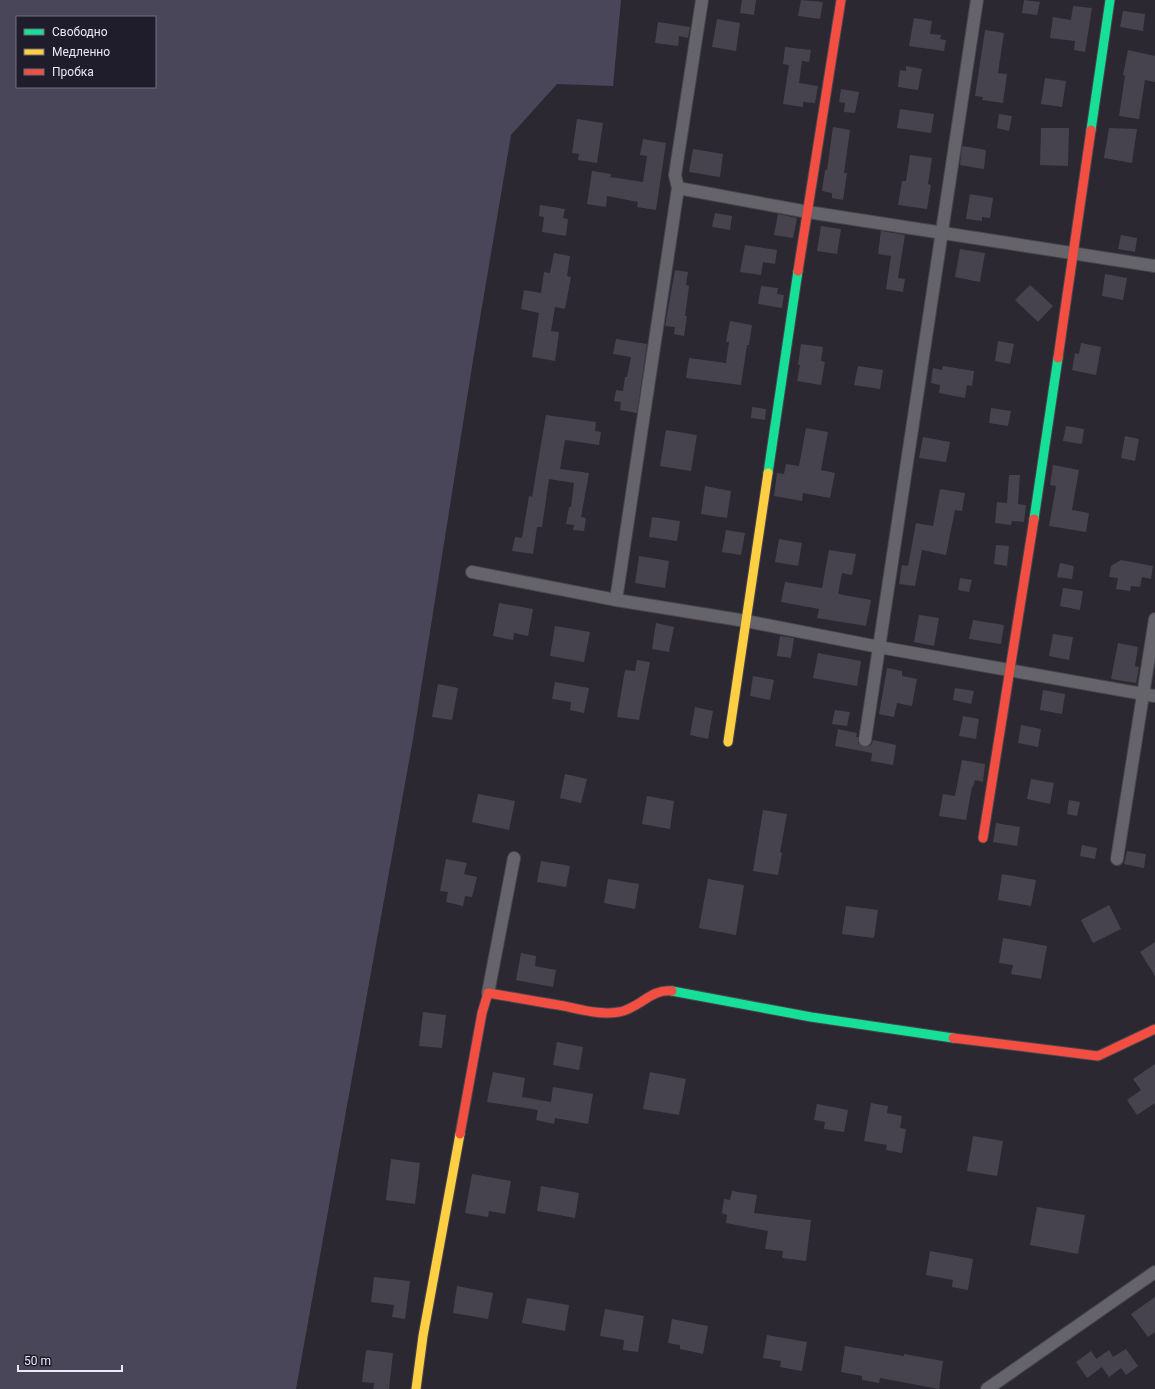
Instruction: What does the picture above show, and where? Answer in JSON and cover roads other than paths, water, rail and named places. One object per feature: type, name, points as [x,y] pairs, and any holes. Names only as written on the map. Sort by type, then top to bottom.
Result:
[{"type":"street","points":[[616,600],[678,188],[675,175],[702,0]]},
{"type":"street","points":[[728,742],[790,315],[808,212],[841,0]]},
{"type":"street","points":[[865,740],[977,0]]},
{"type":"street","points":[[983,838],[1011,671],[1074,253],[1110,0]]},
{"type":"street","points":[[678,188],[808,212],[1155,266]]},
{"type":"street","points":[[472,572],[616,600],[746,621],[879,647],[1149,695]]},
{"type":"street","points":[[1117,859],[1149,695],[1155,619]]},
{"type":"street","points":[[416,1389],[423,1336],[482,1013],[488,993],[514,858]]},
{"type":"street","points":[[488,993],[595,1012],[619,1012],[635,1006],[650,995],[665,990],[811,1017],[955,1038],[1098,1056],[1155,1029]]},
{"type":"street","points":[[987,1389],[1155,1272]]}]
